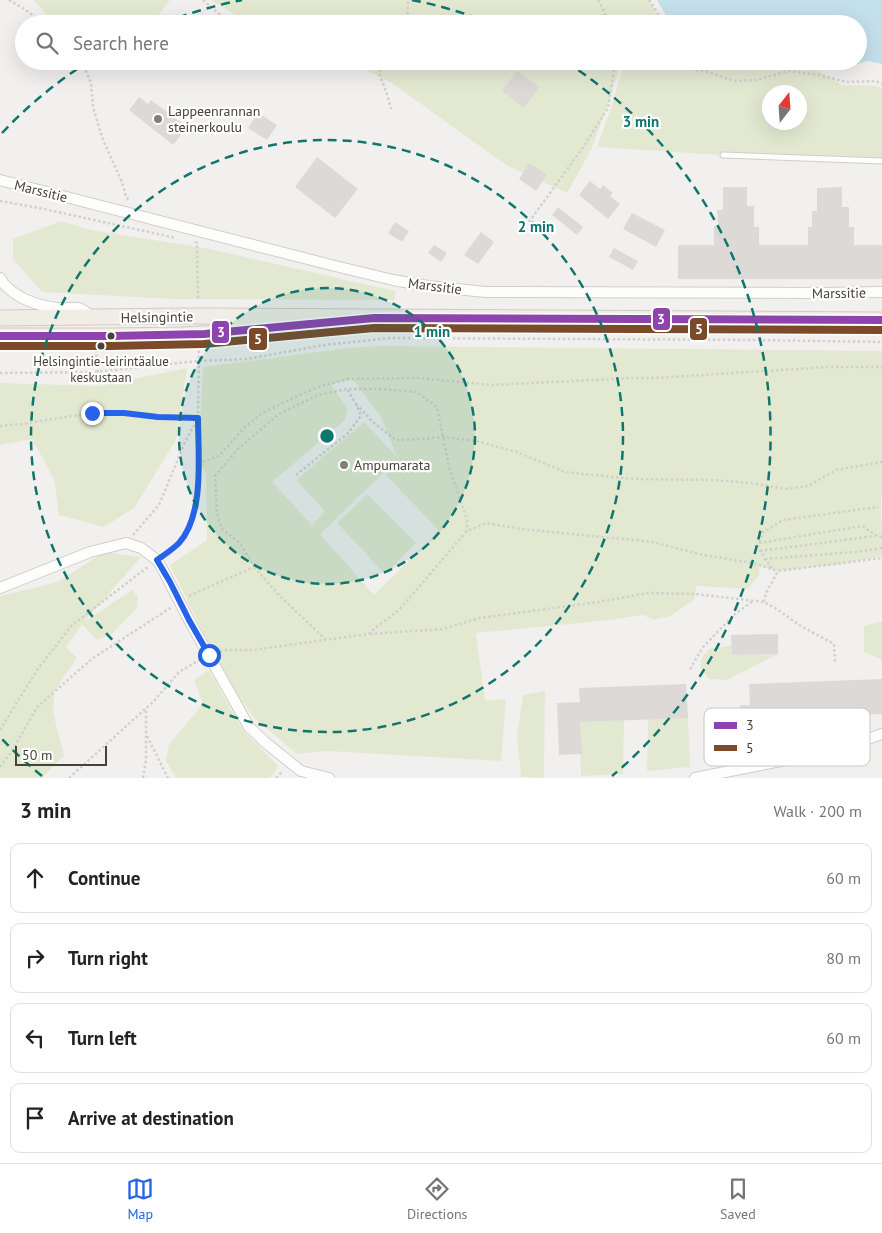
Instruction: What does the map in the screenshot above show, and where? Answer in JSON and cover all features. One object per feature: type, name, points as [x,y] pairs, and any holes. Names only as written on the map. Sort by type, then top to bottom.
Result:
[{"type":"main road","name":"Helsingintie","points":[[0,318],[216,316],[882,320]]},
{"type":"main road","name":"Helsingintie","points":[[0,336],[182,335],[374,318]]},
{"type":"street","name":"Marssitie","points":[[0,180],[331,265],[393,280],[428,286],[485,292],[882,292]]},
{"type":"street","points":[[0,278],[8,289],[24,298],[58,308],[78,308],[95,318]]},
{"type":"street","points":[[0,588],[90,552],[126,543],[141,548],[157,560],[249,727],[301,771],[329,778]]},
{"type":"street","points":[[870,738],[882,734]]},
{"type":"street","points":[[695,778],[756,766]]},
{"type":"lane","points":[[723,155],[882,161]]},
{"type":"path","points":[[9,0],[32,15]]},
{"type":"path","points":[[203,0],[220,15]]},
{"type":"path","points":[[407,15],[408,0]]},
{"type":"path","points":[[598,0],[605,15]]},
{"type":"path","points":[[649,0],[659,15]]},
{"type":"path","points":[[86,70],[91,83],[93,107],[102,140],[122,182],[126,197],[135,206]]},
{"type":"path","points":[[380,70],[379,73],[391,109]]},
{"type":"path","points":[[529,222],[584,146],[608,108],[614,70]]},
{"type":"path","points":[[696,70],[734,81],[757,80],[788,71],[820,75],[846,82],[876,82],[882,84]]},
{"type":"path","points":[[706,70],[710,73]]},
{"type":"path","points":[[0,202],[44,209],[182,239]]},
{"type":"path","points":[[198,301],[198,242],[191,241],[196,240],[199,231]]},
{"type":"path","points":[[0,373],[98,372],[199,361],[247,359],[324,345],[391,338],[882,342]]},
{"type":"path","points":[[0,730],[37,670],[72,625],[180,542],[188,527],[197,500],[199,346]]},
{"type":"path","points":[[98,372],[96,351],[100,351]]},
{"type":"path","points":[[198,464],[219,456],[247,425],[262,413],[315,388],[348,379],[418,378],[492,385],[838,367],[882,367]]},
{"type":"path","points":[[296,475],[347,434],[361,416],[347,389]]},
{"type":"path","points":[[326,640],[254,568],[240,543],[222,529],[217,514],[215,476],[239,448],[279,414],[318,394],[347,389],[417,392],[437,407],[449,468],[467,520],[467,530]]},
{"type":"path","points":[[356,404],[374,423],[396,440],[442,437],[476,440],[517,452],[565,472],[634,479],[712,480],[750,483],[786,489],[808,486],[836,470],[882,462]]},
{"type":"path","points":[[0,426],[92,413],[124,413],[158,417],[198,418]]},
{"type":"path","points":[[126,543],[159,505],[185,442],[198,418]]},
{"type":"path","points":[[773,570],[758,546],[762,533],[783,520],[878,507]]},
{"type":"path","points":[[368,634],[400,609],[467,530],[486,522],[522,529],[653,542],[698,554],[752,563],[778,571],[882,558]]},
{"type":"path","points":[[759,543],[862,526],[877,536]]},
{"type":"path","points":[[760,551],[877,536],[882,537]]},
{"type":"path","points":[[765,559],[882,548]]},
{"type":"path","points":[[0,767],[10,754],[38,706],[93,658],[190,595],[254,568]]},
{"type":"path","points":[[764,602],[766,593],[778,571]]},
{"type":"path","points":[[68,778],[154,701],[179,672],[209,655],[225,650],[253,650],[368,634],[443,629],[480,618],[598,602],[648,592],[696,594],[764,602],[799,625],[834,644],[835,663]]},
{"type":"path","points":[[690,669],[703,647],[734,614],[753,601]]},
{"type":"path","points":[[143,778],[146,760],[146,708]]},
{"type":"path","points":[[146,734],[168,778]]},
{"type":"green space","points":[[34,0],[170,0],[158,15],[47,15]]},
{"type":"green space","points":[[211,0],[649,0],[657,15],[235,15]]},
{"type":"green space","points":[[366,70],[619,70],[591,150],[567,193],[506,165],[392,83]]},
{"type":"green space","points":[[622,70],[813,70],[842,85],[882,88],[882,161],[721,155],[597,147]]},
{"type":"green space","points":[[61,221],[90,230],[205,248],[395,291],[395,300],[171,299],[42,292],[13,259],[13,239]]},
{"type":"green space","points":[[381,346],[882,351],[882,556],[842,564],[778,571],[758,565],[760,574],[748,589],[697,586],[694,600],[670,616],[653,620],[643,615],[476,633],[485,701],[506,699],[501,761],[328,751],[297,754],[254,718],[224,675],[170,565],[207,540],[206,473],[198,464],[203,367],[348,348]],"holes":[[[353,379],[382,419],[397,457],[364,422],[296,480],[325,511],[312,525],[272,482],[345,420],[348,409],[331,385]],[[396,461],[386,475],[439,531],[374,595],[320,534]]]},
{"type":"green space","points":[[187,368],[176,440],[134,508],[104,527],[59,515],[54,479],[32,439],[0,445],[0,383],[99,386]]},
{"type":"green space","name":"Ampumarata","points":[[367,494],[416,543],[385,574],[337,523]]},
{"type":"green space","points":[[104,552],[141,557],[84,622],[132,590],[138,597],[137,608],[113,633],[97,640],[82,624],[66,647],[77,658],[54,692],[53,712],[64,756],[42,778],[0,778],[0,596],[58,582]]},
{"type":"green space","points":[[882,622],[882,660],[864,652],[864,626]]},
{"type":"green space","points":[[732,645],[733,655],[778,654],[727,680],[709,679],[700,667],[702,657],[709,649]]},
{"type":"green space","points":[[209,670],[242,729],[278,766],[269,778],[176,778],[166,761],[169,744],[203,704],[194,680]]},
{"type":"green space","points":[[545,691],[544,778],[521,777],[517,735],[523,695]]},
{"type":"green space","points":[[688,718],[690,767],[647,771],[648,719]]},
{"type":"green space","points":[[624,720],[623,774],[581,776],[580,722]]},
{"type":"water","points":[[657,0],[882,0],[882,64],[867,61],[867,15],[666,15]]},
{"type":"building","points":[[517,71],[540,87],[524,108],[502,91]]},
{"type":"building","name":"Lappeenrannan steinerkoulu","points":[[139,97],[148,104],[151,100],[187,127],[173,145],[129,110]]},
{"type":"building","points":[[258,113],[277,125],[267,140],[248,128]]},
{"type":"building","points":[[317,157],[358,189],[335,218],[295,187]]},
{"type":"building","points":[[529,163],[547,175],[536,191],[519,179]]},
{"type":"building","points":[[590,181],[600,189],[603,185],[613,193],[610,196],[620,204],[608,219],[579,195]]},
{"type":"building","points":[[723,187],[747,187],[747,206],[754,206],[754,227],[759,227],[759,245],[808,245],[808,227],[812,227],[812,211],[817,211],[817,188],[842,187],[842,207],[849,207],[849,227],[854,227],[854,245],[882,245],[882,279],[678,279],[678,245],[714,245],[714,226],[718,226],[717,210],[723,210]]},
{"type":"building","points":[[558,207],[583,227],[577,235],[552,215]]},
{"type":"building","points":[[632,213],[665,230],[656,247],[623,229]]},
{"type":"building","points":[[395,222],[409,231],[402,242],[388,233]]},
{"type":"building","points":[[481,232],[494,242],[478,264],[464,255]]},
{"type":"building","points":[[434,245],[447,253],[441,262],[428,253]]},
{"type":"building","points":[[614,248],[638,261],[633,270],[609,257]]},
{"type":"building","points":[[778,634],[778,654],[732,655],[731,635]]},
{"type":"building","points":[[882,679],[882,714],[870,714],[870,708],[740,708],[740,705],[750,705],[749,684]]},
{"type":"building","points":[[686,684],[688,718],[580,722],[582,754],[559,755],[557,703],[580,702],[579,688]]},
{"type":"transit line","name":"3","points":[[0,336],[204,334],[374,318],[882,320]]},
{"type":"transit line","name":"5","points":[[0,346],[204,344],[374,328],[882,330]]},
{"type":"place","name":"Lappeenrannan steinerkoulu","points":[[158,119]]},
{"type":"place","name":"Helsingintie-leirintäalue keskustaan","points":[[101,346]]},
{"type":"place","name":"Ampumarata","points":[[344,465]]},
{"type":"route","points":[[92,413],[124,413],[158,417],[198,418],[199,476],[197,500],[188,527],[180,542],[157,560],[209,655]]}]
